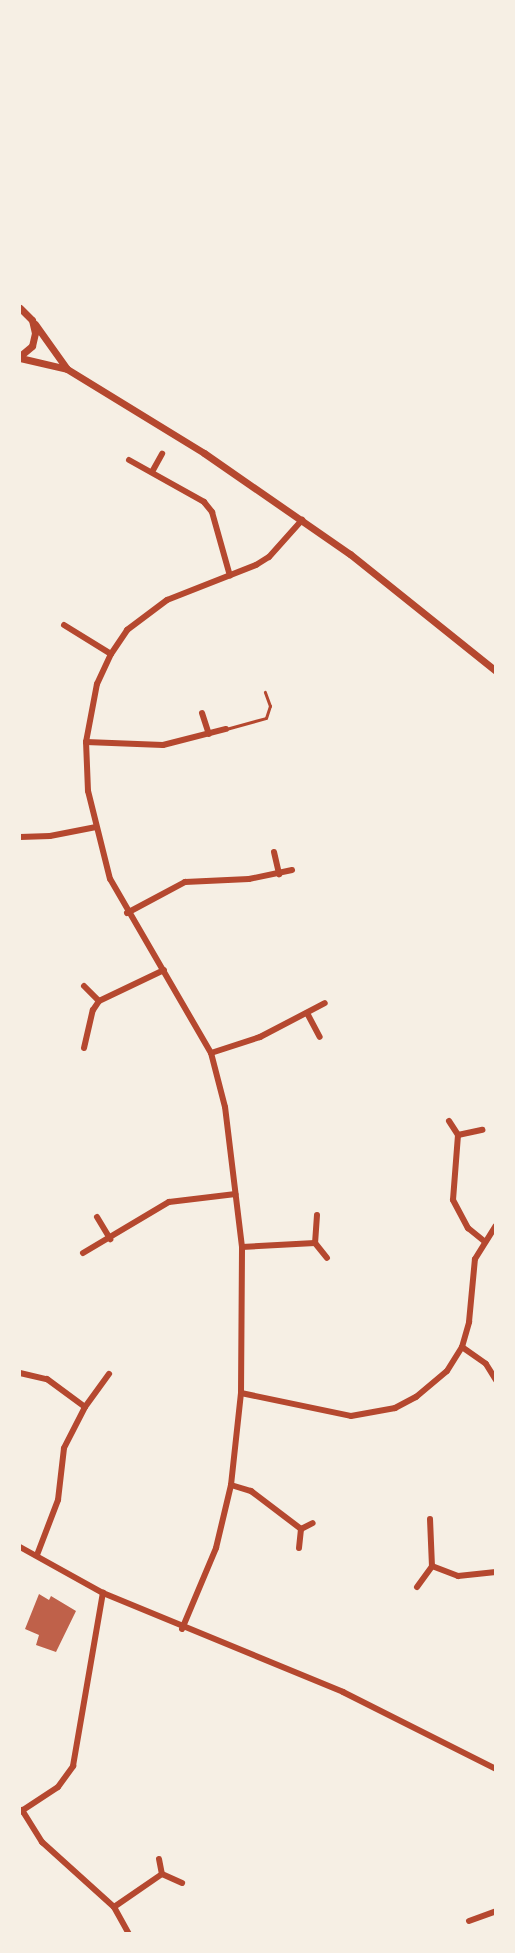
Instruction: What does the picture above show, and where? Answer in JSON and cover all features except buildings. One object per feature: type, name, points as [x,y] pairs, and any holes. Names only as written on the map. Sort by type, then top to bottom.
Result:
[{"type":"street","points":[[21,307],[67,369]]},
{"type":"street","points":[[20,357],[32,346],[35,333],[32,320]]},
{"type":"street","points":[[20,357],[67,369],[302,520],[398,590],[495,671]]},
{"type":"street","points":[[152,472],[162,454]]},
{"type":"street","points":[[129,460],[208,507],[230,576]]},
{"type":"street","points":[[182,1629],[216,1548],[231,1485],[242,1393],[243,1247],[225,1107],[211,1053],[164,969],[127,913],[110,879],[96,827],[86,776],[86,742],[97,684],[111,654],[147,613],[166,600],[230,576],[269,556],[302,520]]},
{"type":"street","points":[[64,626],[111,654]]},
{"type":"street","points":[[202,713],[209,734]]},
{"type":"street","points":[[86,742],[163,745],[226,729]]},
{"type":"street","points":[[20,837],[50,836],[96,827]]},
{"type":"street","points":[[274,852],[279,874]]},
{"type":"street","points":[[127,913],[185,882],[279,874],[292,870]]},
{"type":"street","points":[[84,1047],[93,1010],[99,1001],[164,969]]},
{"type":"street","points":[[84,986],[99,1001]]},
{"type":"street","points":[[211,1053],[260,1037],[326,1003]]},
{"type":"street","points":[[307,1013],[320,1037]]},
{"type":"street","points":[[449,1121],[458,1135],[453,1200],[468,1228],[484,1241]]},
{"type":"street","points":[[458,1135],[482,1130]]},
{"type":"street","points":[[83,1253],[169,1202],[236,1194]]},
{"type":"street","points":[[317,1215],[315,1243],[327,1258]]},
{"type":"street","points":[[97,1217],[110,1239]]},
{"type":"street","points":[[242,1393],[330,1413],[374,1414],[395,1408],[431,1387],[462,1347],[469,1322],[475,1259],[495,1226]]},
{"type":"street","points":[[243,1247],[315,1243]]},
{"type":"street","points":[[462,1347],[486,1364],[495,1380]]},
{"type":"street","points":[[20,1373],[47,1379],[85,1407]]},
{"type":"street","points":[[37,1555],[58,1500],[63,1448],[85,1407],[109,1374]]},
{"type":"street","points":[[231,1485],[251,1491],[301,1529]]},
{"type":"street","points":[[417,1587],[432,1566],[430,1519]]},
{"type":"street","points":[[301,1529],[313,1523]]},
{"type":"street","points":[[299,1548],[301,1529]]},
{"type":"street","points":[[20,1546],[103,1593],[182,1629],[343,1692],[495,1769]]},
{"type":"street","points":[[432,1566],[458,1576],[495,1572]]},
{"type":"street","points":[[103,1593],[73,1766],[58,1787],[21,1811],[42,1842],[114,1907],[129,1934]]},
{"type":"street","points":[[159,1859],[162,1875]]},
{"type":"street","points":[[114,1907],[162,1875]]},
{"type":"street","points":[[162,1875],[182,1883]]},
{"type":"street","points":[[469,1921],[495,1911]]},
{"type":"lane","points":[[226,729],[266,718],[270,706],[265,692]]}]
